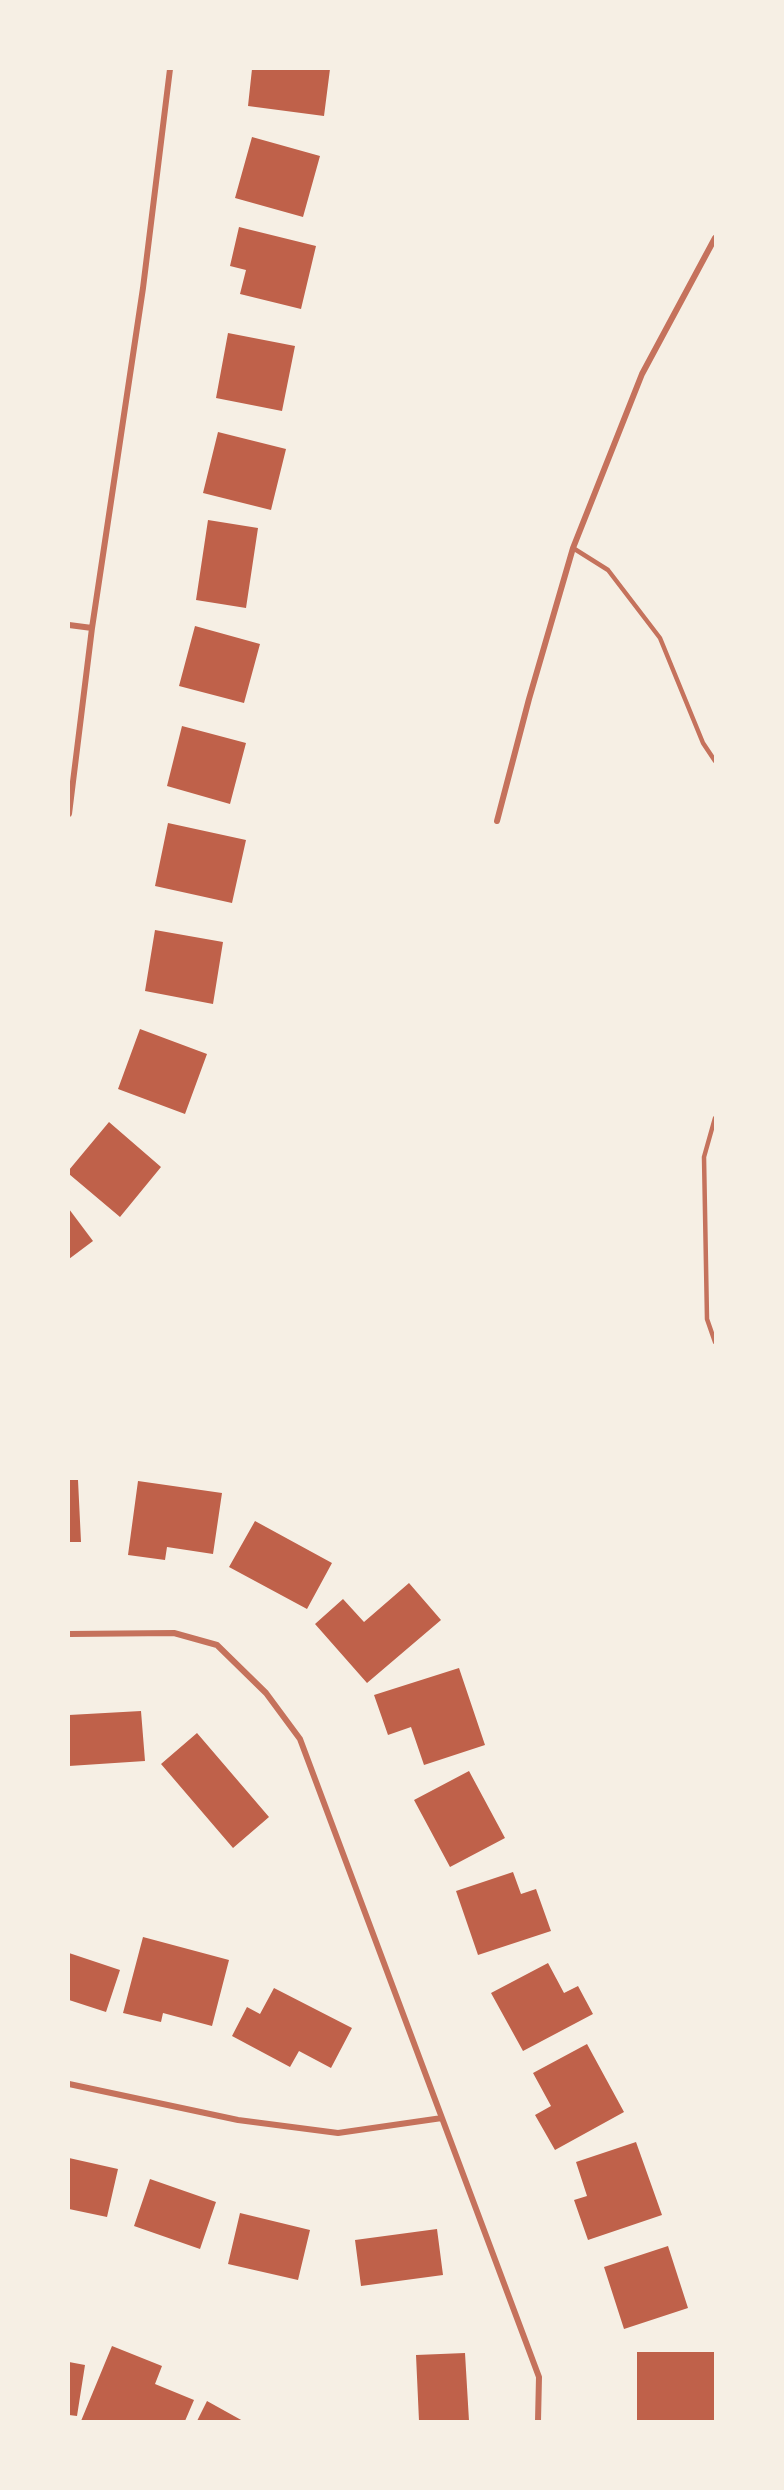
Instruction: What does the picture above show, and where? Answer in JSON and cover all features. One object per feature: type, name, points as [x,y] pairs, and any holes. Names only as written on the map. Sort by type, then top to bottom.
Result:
[{"type":"street","points":[[69,814],[92,628],[143,288],[170,69]]},
{"type":"street","points":[[497,821],[529,699],[573,548],[642,374],[715,238]]},
{"type":"street","points":[[69,625],[92,628]]},
{"type":"street","points":[[69,1634],[174,1633],[218,1645],[266,1693],[300,1739],[539,2377],[538,2421]]},
{"type":"street","points":[[69,2084],[238,2120],[338,2133],[442,2118]]},
{"type":"lane","points":[[573,548],[608,570],[660,638],[703,743],[715,762]]},
{"type":"lane","points":[[715,1118],[704,1157],[707,1319],[715,1342]]},
{"type":"building","points":[[252,69],[330,69],[324,116],[248,106]]},
{"type":"building","points":[[252,137],[320,156],[303,217],[235,198]]},
{"type":"building","points":[[239,227],[316,246],[301,309],[240,294],[246,270],[230,266]]},
{"type":"building","points":[[228,333],[295,346],[282,411],[216,398]]},
{"type":"building","points":[[218,432],[286,449],[271,510],[203,493]]},
{"type":"building","points":[[208,520],[258,528],[246,608],[196,600]]},
{"type":"building","points":[[195,626],[260,644],[244,703],[179,686]]},
{"type":"building","points":[[182,726],[246,743],[230,804],[167,786]]},
{"type":"building","points":[[168,823],[246,840],[232,903],[155,886]]},
{"type":"building","points":[[155,930],[223,942],[213,1004],[145,991]]},
{"type":"building","points":[[140,1029],[207,1054],[185,1114],[118,1089]]},
{"type":"building","points":[[109,1122],[161,1167],[120,1217],[69,1174],[69,1170]]},
{"type":"building","points":[[69,1209],[93,1241],[69,1259]]},
{"type":"building","points":[[69,1480],[78,1480],[81,1542],[69,1542]]},
{"type":"building","points":[[138,1481],[222,1493],[213,1554],[167,1547],[165,1560],[128,1555]]},
{"type":"building","points":[[255,1521],[332,1563],[307,1609],[229,1567]]},
{"type":"building","points":[[409,1583],[441,1620],[367,1683],[315,1624],[343,1599],[364,1622]]},
{"type":"building","points":[[459,1668],[485,1745],[424,1765],[411,1727],[388,1735],[374,1695]]},
{"type":"building","points":[[141,1711],[145,1761],[69,1766],[69,1715]]},
{"type":"building","points":[[197,1733],[269,1817],[233,1848],[161,1764]]},
{"type":"building","points":[[469,1771],[505,1838],[450,1867],[414,1800]]},
{"type":"building","points":[[513,1872],[521,1894],[536,1889],[551,1931],[478,1955],[456,1891]]},
{"type":"building","points":[[143,1937],[229,1960],[212,2026],[163,2013],[161,2022],[123,2013]]},
{"type":"building","points":[[69,1953],[120,1970],[106,2012],[69,2000]]},
{"type":"building","points":[[548,1963],[564,1993],[578,1986],[593,2014],[523,2051],[491,1993]]},
{"type":"building","points":[[274,1988],[352,2028],[331,2068],[299,2051],[290,2067],[232,2036],[247,2007],[260,2014]]},
{"type":"building","points":[[587,2044],[624,2112],[555,2150],[535,2115],[551,2106],[533,2073]]},
{"type":"building","points":[[636,2142],[662,2215],[588,2240],[574,2200],[587,2196],[576,2162]]},
{"type":"building","points":[[69,2158],[118,2169],[107,2217],[69,2209]]},
{"type":"building","points":[[150,2179],[216,2202],[200,2249],[134,2226]]},
{"type":"building","points":[[240,2213],[310,2230],[298,2280],[228,2264]]},
{"type":"building","points":[[437,2229],[443,2275],[361,2286],[355,2240]]},
{"type":"building","points":[[668,2246],[688,2308],[624,2329],[604,2267]]},
{"type":"building","points":[[112,2346],[162,2366],[155,2384],[194,2400],[185,2421],[81,2421]]},
{"type":"building","points":[[637,2352],[715,2352],[715,2421],[637,2421]]},
{"type":"building","points":[[465,2353],[469,2421],[419,2421],[416,2355]]},
{"type":"building","points":[[69,2362],[85,2365],[77,2416],[69,2415]]},
{"type":"building","points":[[207,2401],[243,2421],[197,2421]]}]
